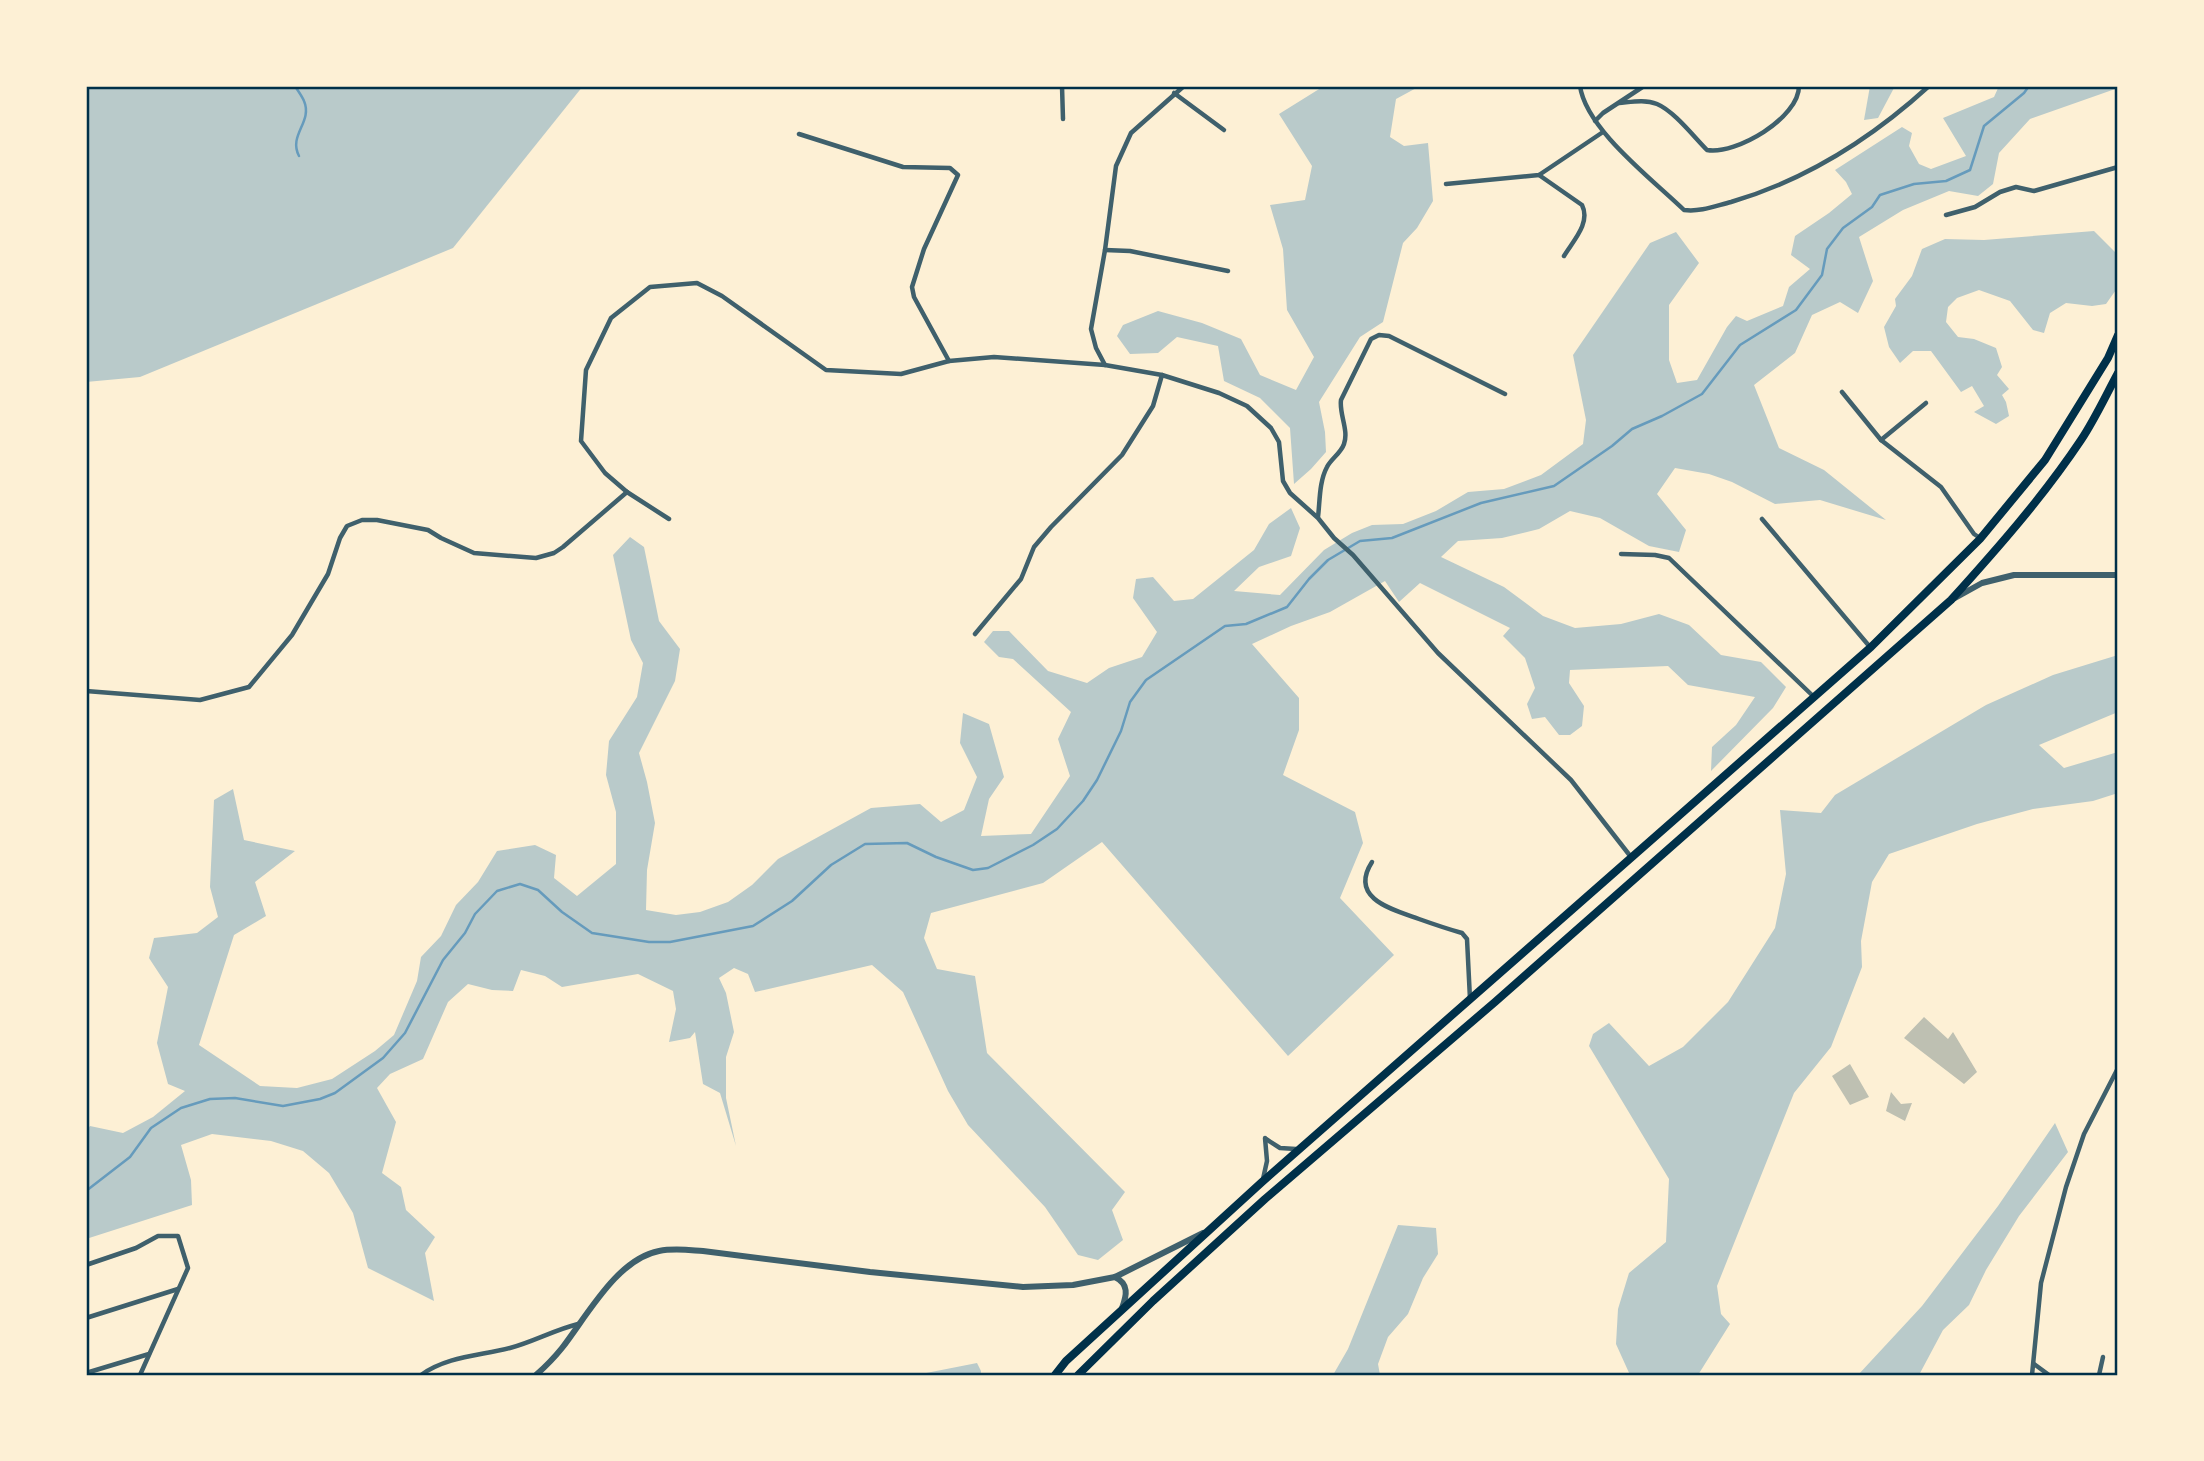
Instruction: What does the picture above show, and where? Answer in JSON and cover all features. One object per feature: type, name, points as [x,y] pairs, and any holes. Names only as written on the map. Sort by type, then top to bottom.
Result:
[{"type":"highway","points":[[1055,1375],[1066,1361],[1262,1182],[1813,696],[1871,648],[1980,538],[2045,460],[2108,358],[2118,335]]},
{"type":"highway","points":[[1078,1375],[1153,1301],[1265,1199],[1495,1002],[1951,600],[2017,526],[2052,480],[2082,439],[2118,373]]},
{"type":"street","points":[[1062,86],[1063,119]]},
{"type":"street","points":[[1105,365],[1096,348],[1091,329],[1116,166],[1131,133],[1184,86]]},
{"type":"street","points":[[1580,86],[1586,109],[1603,132],[1685,210],[1698,212],[1769,191],[1827,162],[1898,114],[1929,86]]},
{"type":"street","points":[[1595,121],[1644,86]]},
{"type":"street","points":[[1619,103],[1656,103],[1667,110],[1707,149],[1726,150],[1753,138],[1788,113],[1798,99],[1799,86]]},
{"type":"street","points":[[1174,93],[1224,130]]},
{"type":"street","points":[[1446,184],[1539,174],[1603,132]]},
{"type":"street","points":[[799,134],[903,167],[950,168],[958,175],[925,249],[912,287],[914,297],[949,361]]},
{"type":"street","points":[[1946,215],[1975,207],[2000,192],[2016,187],[2034,191],[2118,167]]},
{"type":"street","points":[[1539,174],[1582,205],[1586,213],[1584,224],[1564,256]]},
{"type":"street","points":[[1105,250],[1130,251],[1228,271]]},
{"type":"street","points":[[669,519],[627,492],[605,473],[581,442],[586,370],[611,318],[650,287],[697,283],[722,296],[826,370],[901,374],[949,361],[994,357],[1105,365],[1162,375],[1219,393],[1247,407],[1271,429],[1279,442],[1283,481],[1290,493],[1353,555],[1438,653],[1571,780],[1632,858]]},
{"type":"street","points":[[1318,518],[1322,482],[1327,466],[1343,445],[1345,432],[1341,400],[1371,339],[1379,335],[1389,336],[1504,394]]},
{"type":"street","points":[[975,634],[1021,579],[1034,547],[1122,455],[1153,406],[1162,375]]},
{"type":"street","points":[[1842,392],[1881,440],[1933,479],[1974,534],[1980,538]]},
{"type":"street","points":[[1881,440],[1926,403]]},
{"type":"street","points":[[86,691],[200,701],[249,687],[292,635],[328,574],[347,526],[362,520],[377,520],[428,530],[474,553],[536,558],[564,547],[627,492]]},
{"type":"street","points":[[1762,519],[1871,648]]},
{"type":"street","points":[[1621,554],[1669,558],[1813,696]]},
{"type":"street","points":[[1951,600],[1982,583],[2014,575],[2118,575]]},
{"type":"street","points":[[1372,862],[1365,872],[1365,881],[1370,894],[1380,905],[1462,933],[1467,939],[1470,1000]]},
{"type":"street","points":[[2032,1375],[2041,1283],[2066,1187],[2084,1134],[2118,1068]]},
{"type":"street","points":[[1262,1182],[1267,1161],[1265,1138],[1285,1149],[1301,1148]]},
{"type":"street","points":[[536,1375],[562,1348],[629,1265],[659,1251],[677,1249],[1023,1287],[1073,1285],[1115,1277],[1208,1231]]},
{"type":"street","points":[[86,1265],[136,1248],[158,1236],[178,1236],[188,1268],[141,1375]]},
{"type":"street","points":[[1115,1277],[1122,1281],[1126,1288],[1127,1297],[1120,1312]]},
{"type":"street","points":[[86,1318],[179,1289]]},
{"type":"street","points":[[421,1375],[431,1368],[460,1357],[512,1348],[555,1330],[579,1324]]},
{"type":"street","points":[[86,1373],[150,1354]]},
{"type":"street","points":[[2099,1375],[2104,1357]]},
{"type":"street","points":[[2034,1364],[2049,1375]]},
{"type":"shaded area","points":[[86,86],[583,86],[453,248],[140,377],[86,382]]},
{"type":"shaded area","points":[[1324,86],[1420,86],[1396,99],[1390,137],[1404,146],[1428,143],[1433,201],[1417,228],[1403,243],[1383,322],[1360,337],[1319,402],[1326,452],[1294,484],[1290,428],[1260,398],[1224,381],[1218,346],[1177,337],[1158,353],[1130,354],[1117,336],[1123,325],[1158,311],[1202,323],[1241,339],[1260,375],[1296,390],[1314,357],[1287,310],[1283,249],[1270,205],[1305,200],[1312,166],[1279,114]]},
{"type":"shaded area","points":[[1870,86],[1895,86],[1878,118],[1864,120]]},
{"type":"shaded area","points":[[1999,86],[2118,88],[2030,119],[1999,153],[1993,184],[1978,196],[1949,191],[1903,210],[1859,237],[1873,281],[1858,313],[1840,302],[1812,315],[1795,353],[1754,385],[1779,448],[1824,470],[1886,520],[1820,500],[1775,504],[1732,482],[1709,474],[1675,468],[1657,494],[1686,530],[1679,552],[1649,546],[1600,518],[1570,511],[1539,529],[1502,538],[1458,541],[1441,557],[1504,587],[1543,616],[1575,628],[1621,624],[1659,614],[1689,625],[1721,655],[1761,662],[1786,687],[1773,708],[1711,771],[1712,747],[1736,725],[1755,697],[1688,685],[1668,666],[1570,670],[1569,683],[1584,706],[1582,726],[1570,735],[1559,735],[1545,717],[1532,719],[1527,704],[1535,688],[1525,658],[1503,636],[1510,628],[1420,583],[1399,602],[1385,581],[1330,612],[1252,644],[1299,698],[1299,730],[1283,775],[1355,812],[1363,843],[1340,898],[1394,955],[1288,1056],[1102,842],[1043,883],[931,913],[924,938],[937,969],[975,976],[987,1053],[1125,1192],[1112,1210],[1123,1240],[1098,1260],[1078,1255],[1045,1207],[968,1125],[948,1091],[903,992],[872,965],[755,992],[748,974],[734,968],[719,978],[726,993],[734,1032],[726,1057],[726,1098],[736,1146],[720,1093],[703,1084],[695,1032],[690,1038],[669,1042],[676,1009],[673,991],[638,974],[562,987],[545,976],[521,970],[513,991],[492,990],[468,984],[448,1002],[423,1059],[390,1074],[377,1088],[396,1122],[382,1173],[401,1187],[406,1210],[435,1237],[425,1253],[434,1301],[368,1268],[353,1213],[329,1173],[303,1151],[271,1141],[212,1134],[181,1145],[191,1180],[192,1205],[86,1239],[86,1131],[90,1126],[123,1133],[153,1117],[185,1091],[168,1084],[157,1043],[168,987],[149,958],[154,938],[197,933],[218,917],[210,887],[214,800],[233,789],[244,840],[295,851],[255,882],[266,916],[234,935],[199,1045],[260,1086],[297,1088],[332,1079],[394,1035],[417,981],[421,957],[441,936],[456,905],[478,882],[497,851],[535,845],[556,855],[554,878],[577,896],[616,864],[616,812],[606,775],[609,741],[637,697],[643,663],[631,640],[613,555],[630,537],[644,547],[659,621],[680,649],[675,681],[639,753],[655,823],[647,870],[646,910],[676,915],[700,912],[728,902],[752,885],[778,859],[871,808],[920,804],[941,822],[964,810],[977,777],[960,743],[963,713],[989,724],[1004,777],[989,799],[981,836],[1031,834],[1070,776],[1058,739],[1071,712],[1013,659],[999,657],[984,642],[993,631],[1009,631],[1048,671],[1087,683],[1109,668],[1142,657],[1157,632],[1133,598],[1136,579],[1153,577],[1174,601],[1193,599],[1254,550],[1269,524],[1291,508],[1300,528],[1291,556],[1259,567],[1234,591],[1280,595],[1324,550],[1352,533],[1372,525],[1403,524],[1436,511],[1468,492],[1504,489],[1541,475],[1583,444],[1586,420],[1573,355],[1650,243],[1676,232],[1699,263],[1669,305],[1669,360],[1677,383],[1697,380],[1736,316],[1747,321],[1783,306],[1789,287],[1810,269],[1791,255],[1795,236],[1852,194],[1835,170],[1902,127],[1912,133],[1909,146],[1919,164],[1931,169],[1966,156],[1943,118],[1994,97]]},
{"type":"shaded area","points":[[2094,231],[2118,255],[2118,287],[2106,304],[2092,306],[2066,303],[2050,313],[2044,333],[2033,330],[2010,301],[1979,290],[1957,298],[1948,307],[1946,322],[1958,337],[1974,339],[1996,348],[2002,367],[1997,375],[2009,389],[2002,395],[2009,416],[1996,424],[1974,412],[1984,406],[1972,386],[1961,392],[1931,351],[1913,351],[1900,363],[1889,347],[1884,327],[1896,306],[1895,299],[1912,276],[1922,249],[1945,239],[1984,240]]},
{"type":"shaded area","points":[[2118,655],[2118,712],[2039,745],[2064,768],[2118,752],[2118,793],[2093,801],[2033,809],[1977,824],[1889,854],[1872,882],[1861,941],[1862,967],[1831,1047],[1794,1093],[1717,1286],[1721,1314],[1730,1324],[1698,1375],[1630,1375],[1616,1344],[1618,1309],[1629,1273],[1666,1242],[1669,1179],[1589,1046],[1593,1034],[1609,1023],[1649,1066],[1683,1047],[1728,1002],[1775,928],[1786,874],[1780,810],[1821,813],[1835,795],[1986,705],[2053,675]]},
{"type":"shaded area","points":[[2055,1123],[2068,1152],[2019,1216],[1986,1270],[1969,1305],[1943,1330],[1919,1375],[1858,1375],[1922,1306],[1998,1206]]},
{"type":"shaded area","points":[[1398,1225],[1436,1228],[1438,1254],[1423,1278],[1408,1314],[1388,1337],[1378,1364],[1380,1375],[1333,1375],[1348,1349]]},
{"type":"shaded area","points":[[977,1363],[981,1375],[916,1375]]},
{"type":"building","points":[[1924,1017],[1948,1039],[1953,1032],[1977,1072],[1964,1084],[1904,1038]]},
{"type":"building","points":[[1850,1064],[1869,1097],[1850,1105],[1832,1076]]},
{"type":"building","points":[[1891,1092],[1901,1104],[1912,1103],[1905,1121],[1886,1111]]},
{"type":"waterway","points":[[295,86],[306,109],[296,141],[299,156]]},
{"type":"waterway","points":[[86,1191],[130,1157],[151,1128],[181,1108],[210,1099],[235,1098],[283,1106],[320,1099],[335,1093],[383,1058],[405,1033],[443,960],[465,933],[475,914],[497,891],[520,884],[538,890],[562,912],[592,933],[649,942],[670,942],[753,926],[792,901],[831,865],[865,844],[907,843],[973,870],[988,868],[1033,845],[1057,829],[1083,801],[1097,780],[1121,731],[1130,702],[1146,680],[1225,626],[1246,624],[1287,607],[1328,560],[1360,541],[1392,538],[1481,503],[1554,486],[1632,429],[1702,394],[1740,345],[1796,310],[1822,275],[1827,249],[1843,228],[1872,207],[1880,195],[1914,184],[1946,181],[1970,170],[1984,126],[2029,86]]}]
